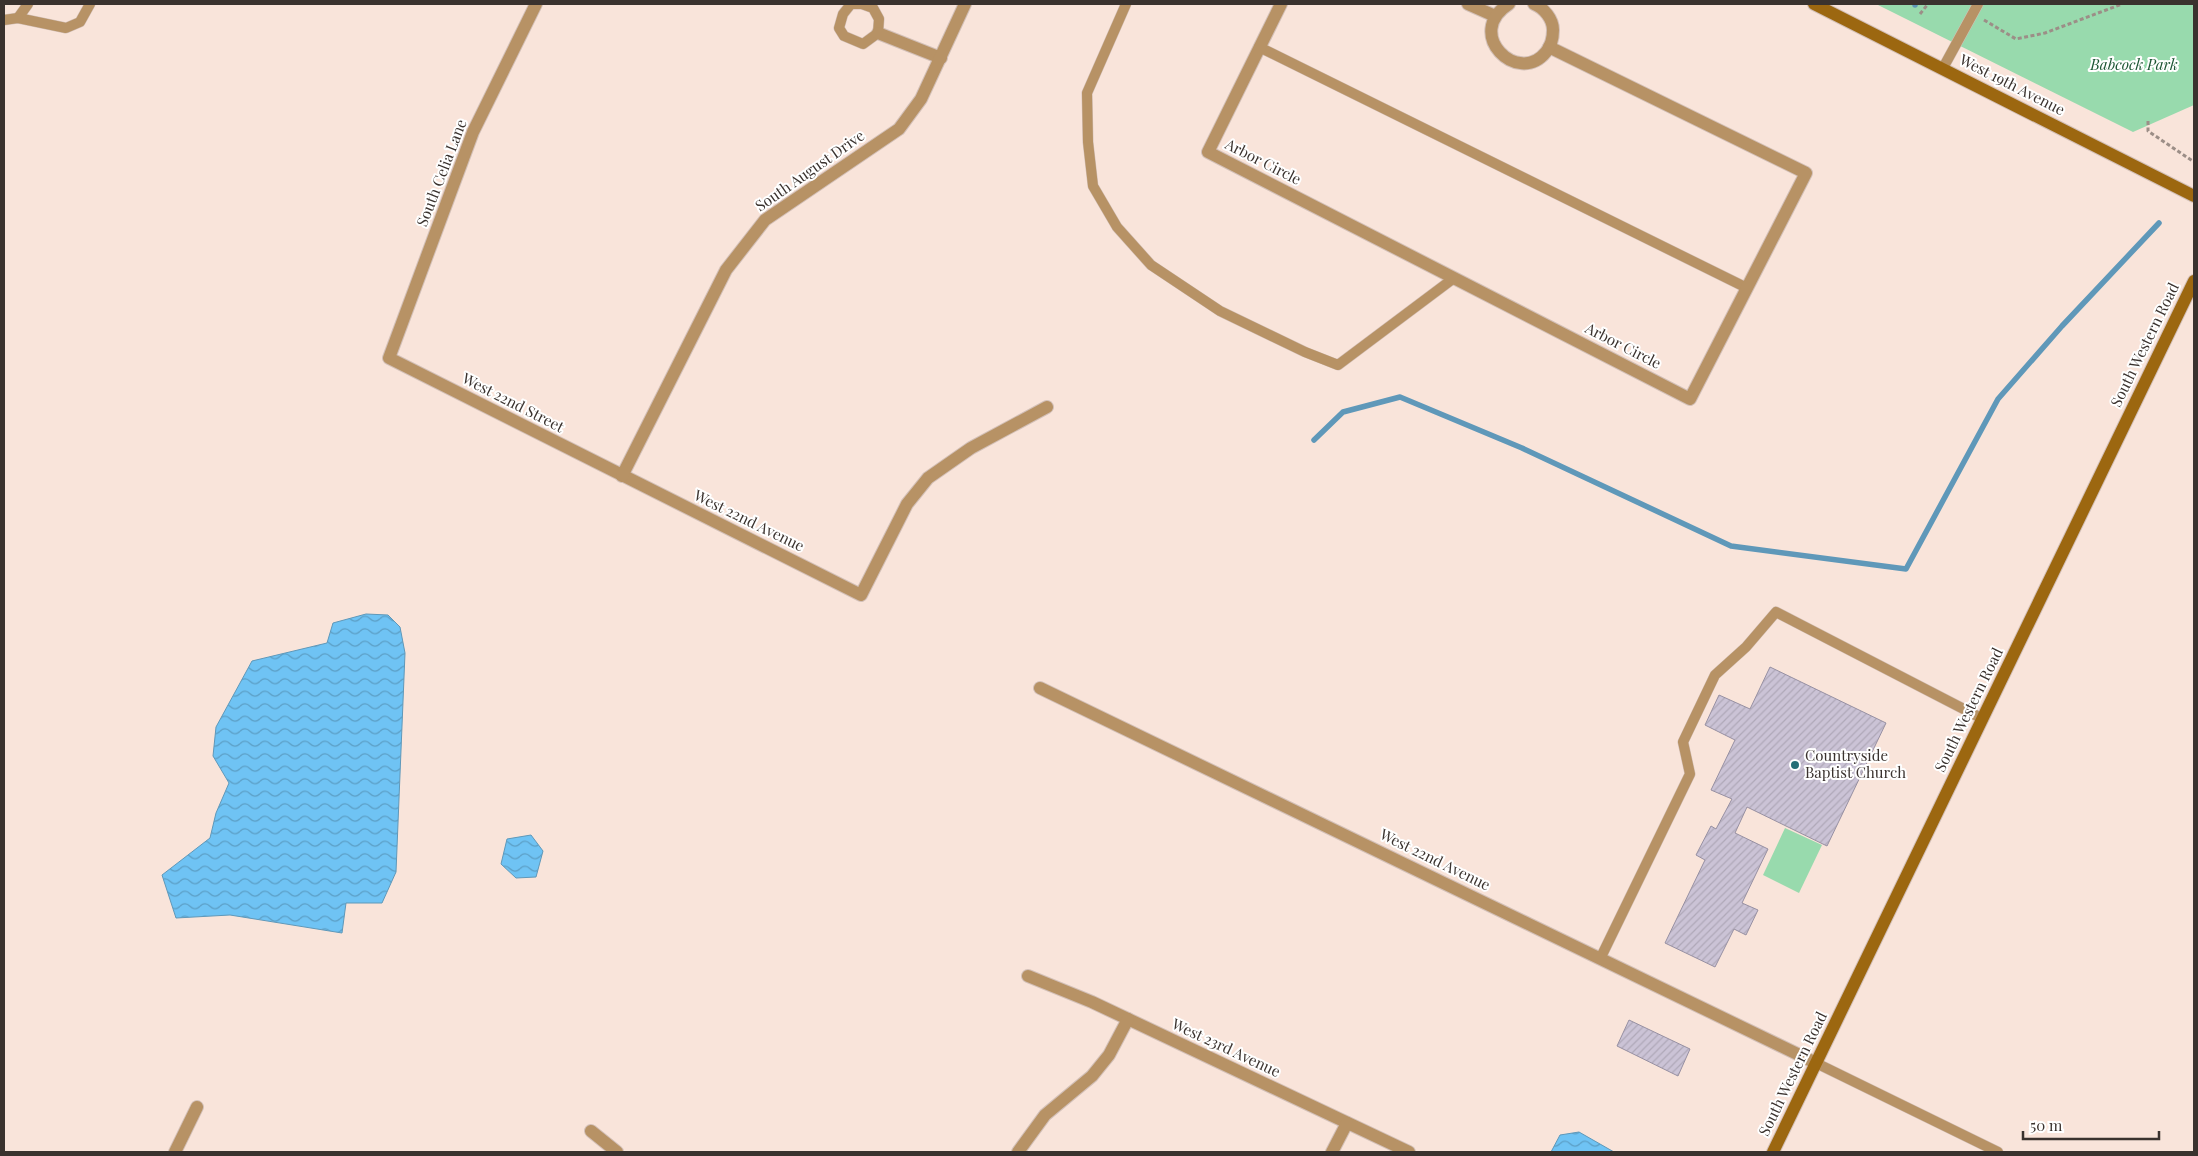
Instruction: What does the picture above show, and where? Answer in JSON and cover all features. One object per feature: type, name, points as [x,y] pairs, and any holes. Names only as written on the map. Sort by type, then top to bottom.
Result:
[{"type":"street","name":"South Celia Lane","points":[[389,358],[474,132],[536,4]]},
{"type":"street","name":"South August Drive","points":[[622,476],[726,270],[765,220],[899,129],[921,99],[965,4]]},
{"type":"street","name":"Arbor Circle","points":[[1281,4],[1208,152],[1690,399],[1806,173],[1549,48]]},
{"type":"street","points":[[1468,4],[1495,16]]},
{"type":"street","points":[[1509,4],[1495,16],[1492,26],[1494,45],[1507,59],[1526,63],[1543,55],[1549,48],[1553,29],[1551,20],[1538,5]]},
{"type":"street","name":"West 19th Avenue","points":[[1814,4],[2194,196]]},
{"type":"street","points":[[878,33],[941,58]]},
{"type":"street","name":"South Western Road","points":[[1773,1152],[2194,281]]},
{"type":"street","name":"West 22nd Street","points":[[389,358],[622,476]]},
{"type":"street","name":"West 22nd Avenue","points":[[622,476],[861,595],[907,504],[928,478],[971,448],[1047,407]]},
{"type":"street","name":"West 22nd Avenue","points":[[1040,688],[1816,1063]]},
{"type":"street","name":"West 23rd Avenue","points":[[1028,976],[1092,1002],[1409,1152]]},
{"type":"street","points":[[1018,1152],[1045,1115],[1092,1076],[1109,1055],[1128,1019]]},
{"type":"street","points":[[175,1152],[197,1107]]},
{"type":"street","points":[[1332,1152],[1347,1123]]},
{"type":"street","points":[[591,1131],[617,1152]]},
{"type":"lane","points":[[18,18],[28,4]]},
{"type":"lane","points":[[4,20],[18,18],[66,28],[80,22],[90,4]]},
{"type":"lane","points":[[1126,4],[1087,93],[1088,142],[1093,186],[1117,227],[1151,266],[1220,311],[1305,352],[1338,365],[1454,278]]},
{"type":"lane","points":[[1943,68],[1975,8]]},
{"type":"lane","points":[[1259,47],[1747,288]]},
{"type":"lane","points":[[1601,958],[1690,774],[1683,742],[1715,675],[1746,647],[1776,612],[1982,719]]},
{"type":"lane","points":[[1816,1063],[1998,1152]]},
{"type":"path","points":[[1920,14],[1928,4]]},
{"type":"path","points":[[1975,8],[2016,38],[2045,33],[2122,4]]},
{"type":"path","points":[[2148,121],[2148,131],[2194,162]]},
{"type":"green space","name":"Babcock Park","points":[[1876,4],[2194,4],[2194,105],[2133,132]]},
{"type":"green space","points":[[1785,828],[1822,845],[1799,893],[1763,875]]},
{"type":"water","points":[[366,614],[388,615],[400,627],[405,653],[396,872],[382,903],[346,903],[342,933],[230,915],[176,918],[162,875],[210,838],[216,813],[229,783],[213,756],[216,727],[252,661],[327,643],[333,623]]},
{"type":"water","points":[[531,835],[543,851],[536,877],[516,878],[501,864],[507,839]]},
{"type":"water","points":[[1579,1132],[1614,1152],[1551,1152],[1560,1135]]},
{"type":"building","name":"Countryside Baptist Church","points":[[1770,667],[1886,723],[1827,846],[1747,807],[1735,833],[1768,849],[1742,903],[1758,910],[1746,935],[1734,929],[1715,967],[1665,943],[1705,860],[1696,855],[1711,826],[1716,829],[1732,799],[1711,790],[1735,740],[1705,725],[1719,695],[1750,709]]},
{"type":"building","points":[[1629,1020],[1690,1049],[1678,1076],[1617,1046]]},
{"type":"waterway","points":[[1314,440],[1343,412],[1400,397],[1522,448],[1731,546],[1906,569],[1998,399],[2062,326],[2159,223]]},
{"type":"place","name":"Countryside Baptist Church","points":[[1795,765]]}]
